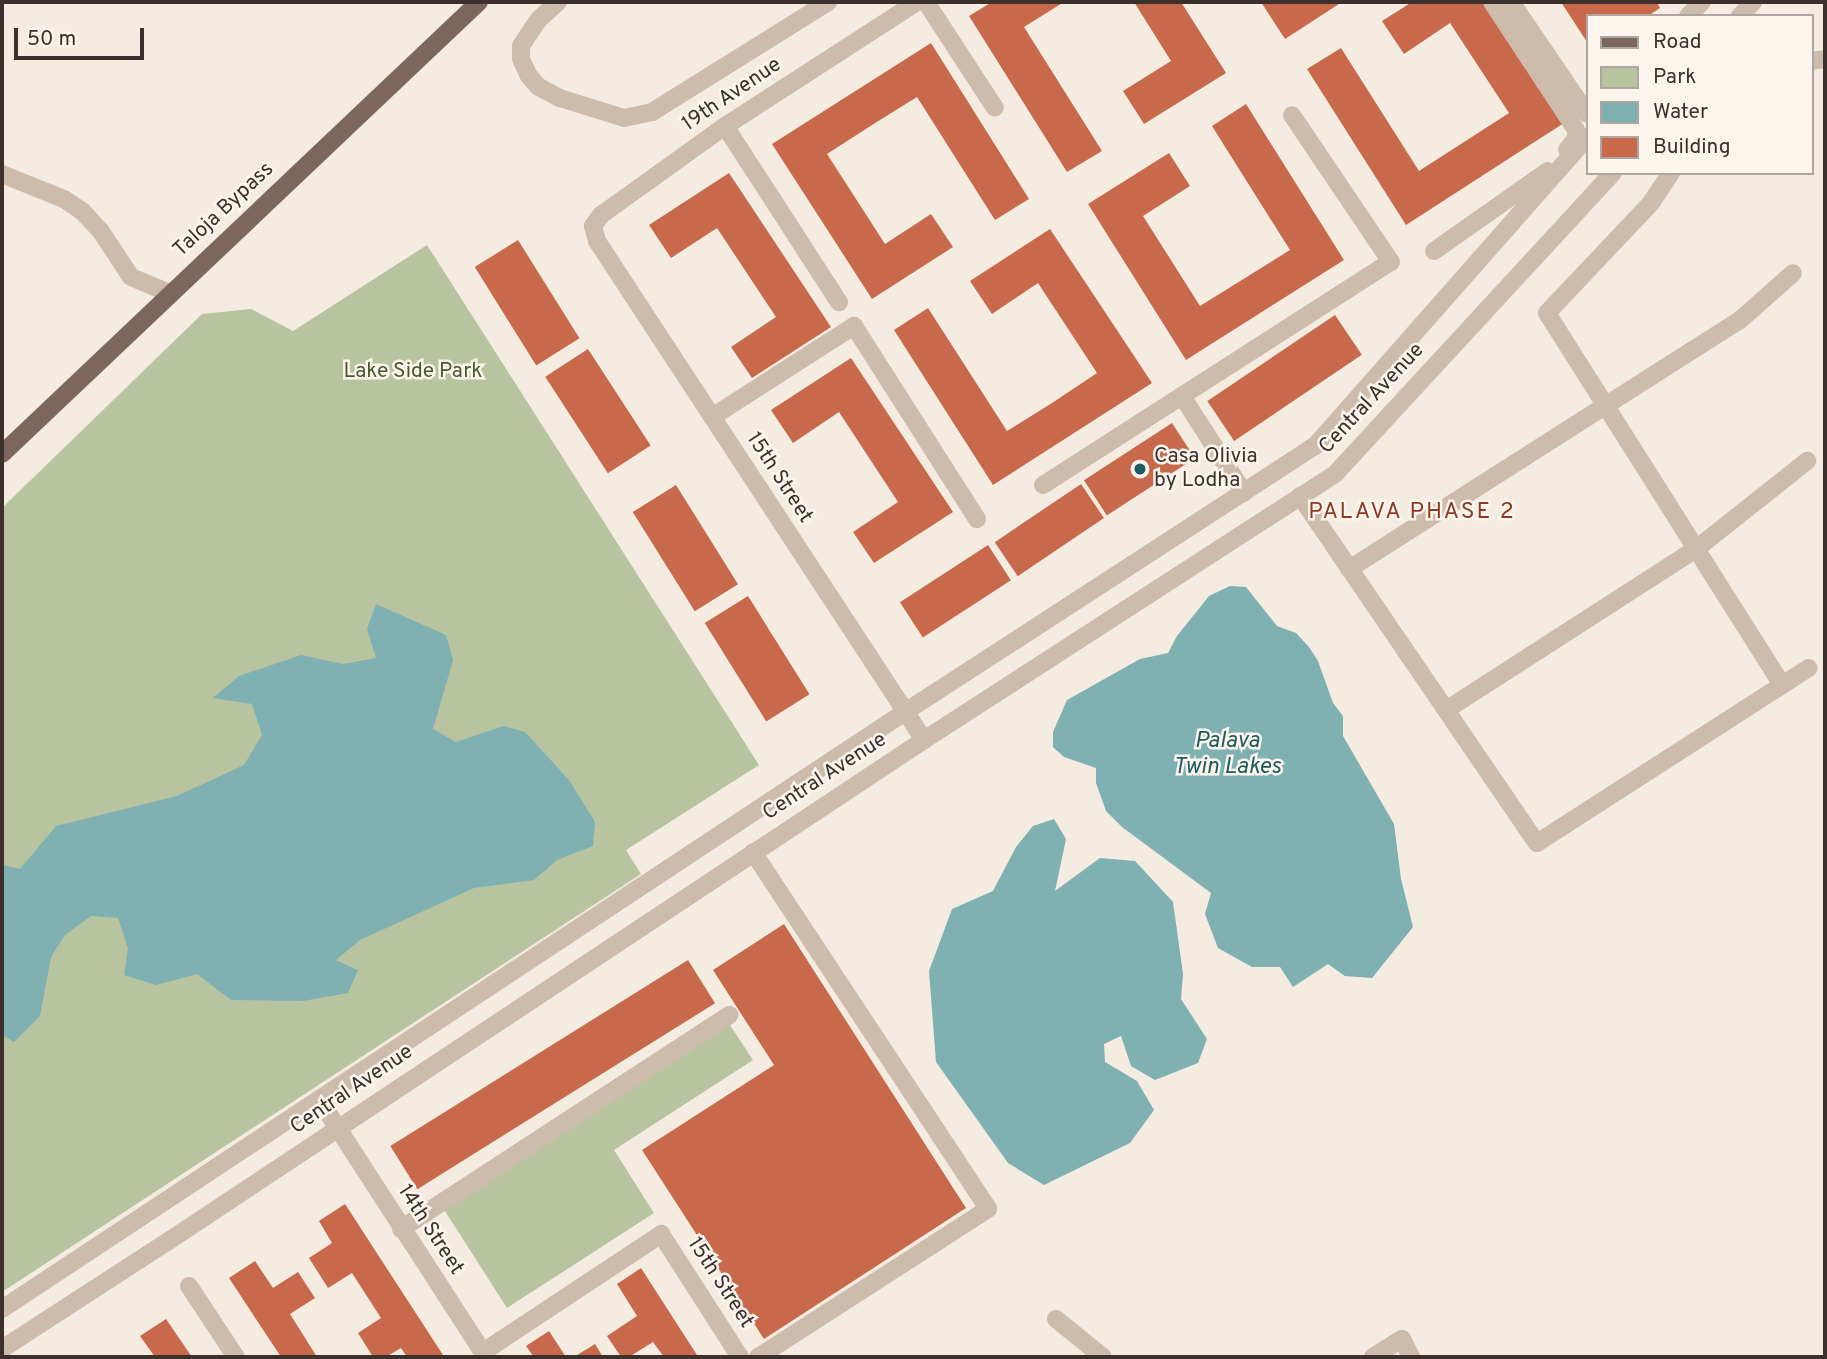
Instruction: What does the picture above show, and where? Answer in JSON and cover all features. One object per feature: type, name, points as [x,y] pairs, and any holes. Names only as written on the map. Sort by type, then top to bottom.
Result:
[{"type":"main road","name":"Taloja Bypass","points":[[2,454],[479,2]]},
{"type":"street","points":[[558,2],[539,19],[521,46],[521,59],[529,76],[539,87],[560,98],[624,118],[652,112],[828,2]]},
{"type":"street","name":"19th Avenue","points":[[597,241],[593,226],[601,215],[725,126],[917,2]]},
{"type":"street","points":[[926,2],[995,108]]},
{"type":"street","points":[[1434,251],[1549,170],[1577,137],[1571,122],[1492,2]]},
{"type":"street","points":[[1511,2],[1586,113]]},
{"type":"street","points":[[1742,14],[1755,2]]},
{"type":"street","points":[[1043,485],[1391,262],[1292,115]]},
{"type":"street","points":[[725,126],[839,302]]},
{"type":"street","name":"Central Avenue","points":[[2,1309],[905,712],[1315,446],[1586,138]]},
{"type":"street","points":[[2,174],[64,199],[82,211],[100,230],[131,277],[169,293]]},
{"type":"street","name":"Central Avenue","points":[[2,1348],[753,852],[1336,473],[1611,175]]},
{"type":"street","points":[[1670,175],[1651,203],[1547,313],[1782,685]]},
{"type":"street","name":"15th Street","points":[[597,241],[924,740]]},
{"type":"street","points":[[1349,569],[1739,321],[1793,273]]},
{"type":"street","points":[[712,417],[854,326],[977,519]]},
{"type":"street","points":[[1182,396],[1244,493]]},
{"type":"street","points":[[1446,710],[1696,549],[1807,461]]},
{"type":"street","points":[[1300,496],[1537,843],[1809,668]]},
{"type":"street","points":[[753,852],[988,1209],[758,1357]]},
{"type":"street","points":[[401,1229],[729,1015]]},
{"type":"street","name":"14th Street","points":[[319,1099],[484,1355]]},
{"type":"street","name":"15th Street","points":[[484,1355],[661,1234],[740,1357]]},
{"type":"street","points":[[189,1286],[236,1357]]},
{"type":"street","points":[[1056,1319],[1103,1357]]},
{"type":"street","points":[[1373,1357],[1402,1339],[1411,1357]]},
{"type":"street","points":[[2,1348],[2,1357]]},
{"type":"green space","name":"Lake Side Park","points":[[427,245],[759,765],[626,850],[641,874],[2,1292],[2,508],[202,314],[251,309],[293,331]]},
{"type":"green space","points":[[728,1022],[753,1060],[614,1150],[654,1213],[507,1308],[443,1208]]},
{"type":"water","name":"Palava Twin Lakes","points":[[1230,586],[1246,587],[1277,626],[1296,633],[1309,647],[1318,661],[1333,703],[1343,716],[1343,736],[1394,824],[1401,879],[1413,927],[1372,978],[1345,976],[1328,964],[1293,987],[1280,967],[1252,967],[1218,948],[1205,914],[1211,893],[1122,827],[1106,811],[1096,783],[1096,768],[1064,757],[1053,747],[1053,732],[1067,700],[1140,659],[1168,653],[1177,636],[1209,596]]},
{"type":"water","points":[[376,604],[446,635],[453,660],[433,729],[456,742],[503,726],[525,732],[569,780],[595,822],[593,846],[557,860],[534,880],[474,888],[360,940],[336,960],[358,970],[348,993],[303,1001],[231,1000],[197,974],[156,985],[124,975],[128,948],[118,918],[91,916],[65,935],[51,957],[40,1016],[14,1042],[2,1035],[2,865],[20,869],[56,826],[177,796],[244,765],[262,735],[252,704],[213,698],[239,676],[301,655],[343,664],[376,658],[367,629]]},
{"type":"water","points":[[1054,819],[1066,839],[1055,891],[1100,858],[1135,861],[1173,902],[1183,974],[1181,999],[1207,1039],[1198,1063],[1155,1080],[1131,1066],[1121,1036],[1104,1044],[1105,1062],[1137,1081],[1154,1110],[1130,1143],[1044,1185],[1008,1163],[936,1062],[929,971],[952,909],[993,891],[1016,847],[1033,826]]},
{"type":"building","points":[[992,2],[1064,2],[1024,27],[1102,151],[1067,172],[969,16]]},
{"type":"building","points":[[1134,2],[1181,2],[1226,73],[1144,124],[1123,91],[1171,61]]},
{"type":"building","points":[[1261,2],[1342,2],[1285,39]]},
{"type":"building","points":[[1412,2],[1484,2],[1564,123],[1406,225],[1307,69],[1341,48],[1419,171],[1509,113],[1450,23],[1404,54],[1382,21]]},
{"type":"building","points":[[1561,2],[1657,2],[1660,8],[1651,14],[1586,14],[1586,40]]},
{"type":"building","points":[[931,43],[1029,199],[995,220],[917,97],[872,125],[827,154],[885,244],[931,214],[953,247],[872,299],[772,144]]},
{"type":"building","points":[[1246,104],[1344,260],[1186,360],[1088,204],[1169,153],[1190,186],[1143,216],[1200,306],[1290,250],[1212,126]]},
{"type":"building","points":[[729,173],[831,327],[752,378],[731,347],[776,317],[717,228],[671,258],[649,225]]},
{"type":"building","points":[[1050,229],[1152,383],[993,485],[894,330],[928,308],[1007,431],[1052,403],[1097,373],[1038,283],[992,314],[970,281]]},
{"type":"building","points":[[518,240],[579,338],[536,365],[475,267]]},
{"type":"building","points":[[1335,315],[1362,355],[1234,441],[1207,401]]},
{"type":"building","points":[[588,349],[651,445],[608,473],[545,377]]},
{"type":"building","points":[[851,358],[953,512],[874,563],[853,532],[898,502],[839,412],[793,443],[771,410]]},
{"type":"building","name":"Casa Olivia by Lodha","points":[[1172,423],[1195,458],[1107,515],[1084,480]]},
{"type":"building","name":"Casa Olivia by Lodha","points":[[1081,484],[1104,518],[1018,576],[995,542]]},
{"type":"building","points":[[676,485],[738,584],[695,611],[633,512]]},
{"type":"building","points":[[988,545],[1011,580],[923,637],[900,602]]},
{"type":"building","points":[[748,596],[809,694],[766,721],[705,623]]},
{"type":"building","points":[[784,924],[966,1208],[764,1339],[642,1150],[774,1065],[713,970]]},
{"type":"building","points":[[688,960],[715,1003],[417,1189],[390,1146]]},
{"type":"building","points":[[345,1204],[444,1357],[407,1357],[401,1348],[386,1357],[373,1357],[358,1333],[381,1318],[352,1273],[328,1288],[309,1258],[332,1243],[319,1221]]},
{"type":"building","points":[[255,1261],[273,1288],[298,1272],[315,1298],[290,1314],[317,1357],[281,1357],[229,1278]]},
{"type":"building","points":[[641,1268],[697,1355],[694,1357],[664,1357],[653,1342],[629,1357],[621,1357],[607,1336],[637,1316],[617,1284]]},
{"type":"building","points":[[166,1319],[192,1357],[155,1357],[140,1336]]},
{"type":"building","points":[[549,1331],[566,1357],[534,1357],[526,1346]]},
{"type":"building","points":[[595,1344],[603,1357],[574,1357]]},
{"type":"place","name":"Casa Olivia by Lodha","points":[[1140,469]]},
{"type":"district","name":"PALAVA PHASE 2","points":[[1412,513]]}]
